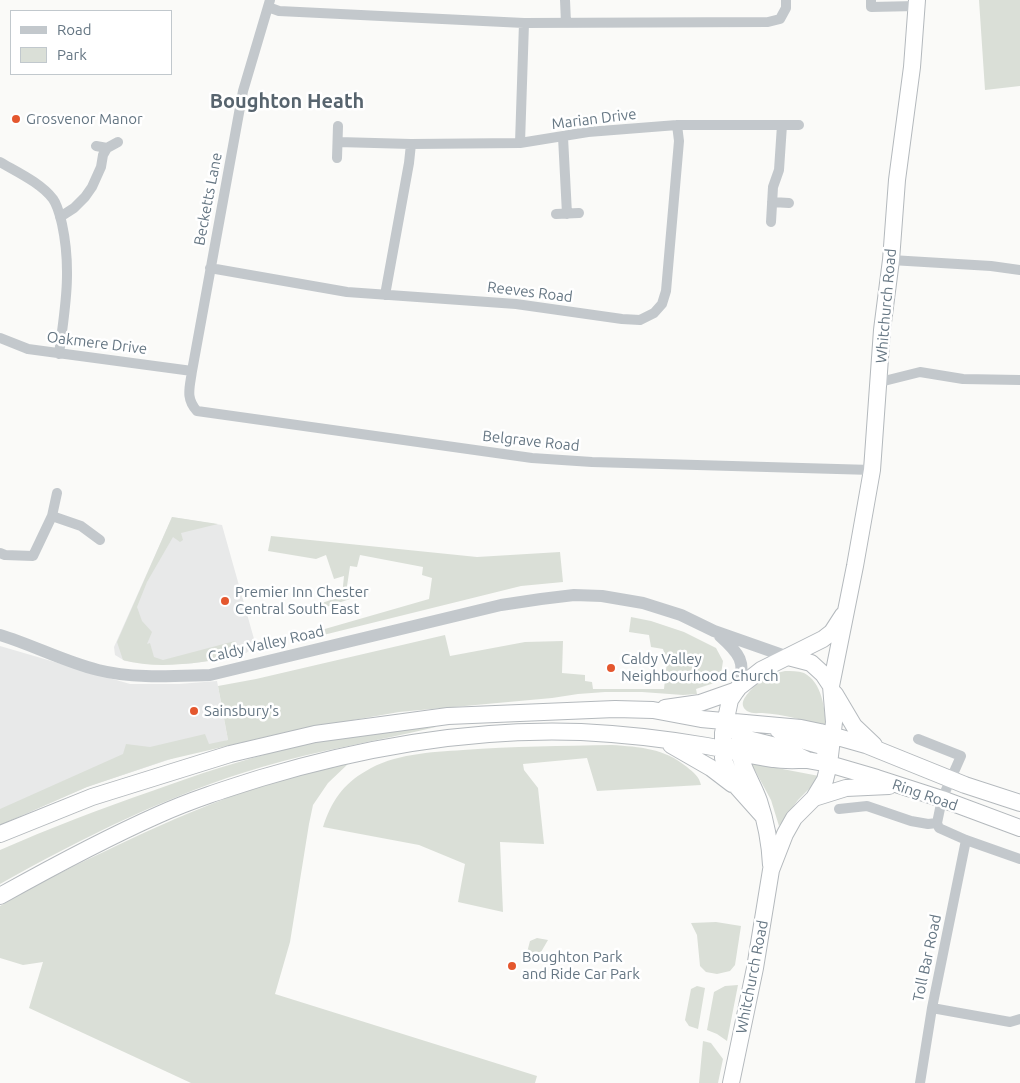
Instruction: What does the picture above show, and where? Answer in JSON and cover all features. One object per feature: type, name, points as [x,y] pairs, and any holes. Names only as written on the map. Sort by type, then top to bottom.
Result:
[{"type":"highway","name":"Whitchurch Road","points":[[731,1083],[758,952],[771,870],[785,834],[794,818],[814,798],[825,780],[829,764],[834,713],[831,687],[872,470],[880,382],[882,330],[891,260],[897,180],[912,68],[916,3]]},
{"type":"highway","name":"Whitchurch Road","points":[[737,689],[761,670],[828,636],[846,611]]},
{"type":"highway","points":[[788,657],[811,663],[824,674],[854,726],[884,752]]},
{"type":"highway","points":[[0,834],[92,797],[230,754],[315,734],[448,716],[614,709],[653,710],[700,703],[737,689]]},
{"type":"highway","points":[[722,749],[722,733],[730,700],[737,689]]},
{"type":"highway","name":"Ring Road","points":[[653,710],[701,719],[801,728],[833,735],[866,745],[951,779],[1020,802]]},
{"type":"highway","points":[[725,720],[740,744]]},
{"type":"highway","points":[[740,744],[743,730],[762,724],[791,737],[822,746],[828,755],[829,764]]},
{"type":"highway","name":"Ring Road","points":[[0,896],[78,853],[159,814],[216,792],[308,764],[368,751],[489,734],[578,732],[660,740],[722,749],[740,744],[775,760],[807,760],[829,764],[877,778],[1020,828]]},
{"type":"highway","points":[[660,740],[711,768],[738,788]]},
{"type":"highway","name":"Whitchurch Road","points":[[740,744],[742,763],[759,802],[769,836],[771,870]]},
{"type":"highway","name":"Whitchurch Road","points":[[722,749],[726,765],[738,788],[763,816]]},
{"type":"highway","points":[[814,798],[846,788],[899,786]]},
{"type":"street","points":[[565,0],[566,23]]},
{"type":"street","points":[[871,0],[871,7],[916,3]]},
{"type":"street","points":[[269,4],[279,11],[524,23],[566,23],[768,22],[780,19],[786,4]]},
{"type":"street","name":"Becketts Lane","points":[[192,405],[189,397],[192,371],[243,91],[269,4]]},
{"type":"street","points":[[520,143],[524,23]]},
{"type":"street","name":"Reeves Road","points":[[210,268],[347,292],[516,304],[640,320],[654,314],[662,304],[666,291],[679,141],[677,125]]},
{"type":"street","name":"Marian Drive","points":[[338,142],[411,144],[520,143],[588,132],[677,125],[799,125]]},
{"type":"street","points":[[771,222],[773,187],[779,170],[782,125]]},
{"type":"street","points":[[337,158],[338,126]]},
{"type":"street","points":[[563,137],[567,214]]},
{"type":"street","points":[[60,217],[74,208],[85,197],[102,167],[103,155],[107,148],[118,142]]},
{"type":"street","points":[[385,295],[411,144]]},
{"type":"street","points":[[96,146],[107,148]]},
{"type":"street","points":[[0,162],[44,189],[54,200],[60,217],[67,252],[68,276],[59,354]]},
{"type":"street","points":[[772,202],[789,203]]},
{"type":"street","points":[[556,214],[579,213]]},
{"type":"street","points":[[891,260],[1020,270]]},
{"type":"street","name":"Oakmere Drive","points":[[0,338],[28,349],[192,371]]},
{"type":"street","points":[[880,382],[920,372],[963,379],[1020,380]]},
{"type":"street","name":"Belgrave Road","points":[[192,405],[198,411],[206,413],[532,458],[592,462],[872,470]]},
{"type":"street","points":[[0,553],[5,555],[33,556],[52,516],[56,493]]},
{"type":"street","points":[[52,516],[81,526],[100,540]]},
{"type":"street","name":"Caldy Valley Road","points":[[0,635],[97,670],[119,674],[161,676],[210,674],[501,605],[574,595],[602,596],[643,603],[788,657]]},
{"type":"street","name":"Caldy Valley Road","points":[[714,631],[738,653],[743,672],[737,689]]},
{"type":"street","points":[[918,739],[961,756],[942,800],[937,823]]},
{"type":"street","name":"Ring Road","points":[[839,809],[867,806],[911,821],[928,824],[937,823],[939,828],[1020,860]]},
{"type":"street","name":"Toll Bar Road","points":[[920,1083],[932,1008],[966,840]]},
{"type":"street","points":[[932,1008],[1010,1022],[1020,1019]]},
{"type":"shaded area","points":[[172,517],[222,525],[256,646],[246,653],[217,660],[186,664],[152,664],[125,661],[115,655],[114,647]]},
{"type":"shaded area","points":[[0,646],[130,684],[179,684],[217,681],[228,740],[87,787],[0,825]]},
{"type":"green space","points":[[979,0],[1020,0],[1020,86],[985,90]]},
{"type":"green space","points":[[172,517],[218,524],[181,533],[183,540],[180,542],[173,537],[147,582],[137,607],[142,621],[152,632],[147,644],[150,643],[154,657],[163,660],[235,641],[238,655],[196,663],[165,665],[151,665],[123,660],[117,642]]},
{"type":"green space","points":[[271,536],[477,557],[560,552],[563,582],[521,586],[291,643],[290,639],[429,599],[432,578],[422,575],[423,567],[360,555],[357,567],[350,566],[346,593],[351,594],[350,599],[326,607],[322,603],[342,596],[344,576],[334,579],[326,555],[316,559],[268,551]]},
{"type":"green space","points":[[631,617],[651,621],[684,632],[716,648],[723,661],[720,681],[696,689],[697,694],[605,692],[578,694],[399,712],[291,731],[167,760],[87,787],[0,825],[0,809],[123,754],[126,744],[150,747],[205,734],[209,744],[228,740],[218,686],[256,679],[445,635],[450,656],[525,642],[563,641],[562,673],[585,675],[585,681],[592,682],[593,689],[664,689],[667,661],[663,649],[651,647],[649,635],[629,632]]},
{"type":"green space","points":[[785,671],[804,673],[815,683],[821,696],[826,726],[778,715],[751,713],[745,709],[743,706],[744,699],[753,688],[765,678]]},
{"type":"green space","points":[[436,727],[262,767],[194,790],[96,833],[0,884],[0,850],[56,826],[113,805],[221,767],[291,748],[363,734]]},
{"type":"green space","points":[[612,745],[642,748],[670,756],[694,773],[701,785],[597,791],[587,758],[523,764],[524,770],[538,788],[544,844],[500,842],[503,912],[458,902],[465,864],[419,845],[323,827],[334,802],[344,788],[366,771],[400,757],[425,753],[519,747]]},
{"type":"green space","points":[[349,763],[328,783],[313,805],[290,942],[275,994],[537,1076],[535,1083],[191,1083],[29,1008],[43,962],[23,965],[0,958],[0,906],[88,859],[231,796],[289,777]]},
{"type":"green space","points":[[751,763],[819,776],[779,826],[771,800]]},
{"type":"green space","points":[[716,922],[741,926],[735,965],[730,971],[717,974],[706,972],[700,966],[697,935],[691,923]]},
{"type":"green space","points":[[537,938],[548,940],[541,952],[537,953],[534,961],[525,960],[530,941]]},
{"type":"green space","points":[[738,985],[727,1041],[707,1030],[714,992],[725,986]]},
{"type":"green space","points":[[697,986],[705,988],[698,1029],[689,1026],[685,1020],[691,989]]},
{"type":"green space","points":[[703,1041],[711,1043],[723,1059],[718,1083],[699,1083]]},
{"type":"place","name":"Grosvenor Manor","points":[[16,119]]},
{"type":"place","name":"Premier Inn Chester Central South East","points":[[225,601]]},
{"type":"place","name":"Caldy Valley Neighbourhood Church","points":[[611,668]]},
{"type":"place","name":"Sainsbury's","points":[[194,711]]},
{"type":"place","name":"Boughton Park and Ride Car Park","points":[[512,966]]},
{"type":"district","name":"Boughton Heath","points":[[287,101]]}]
